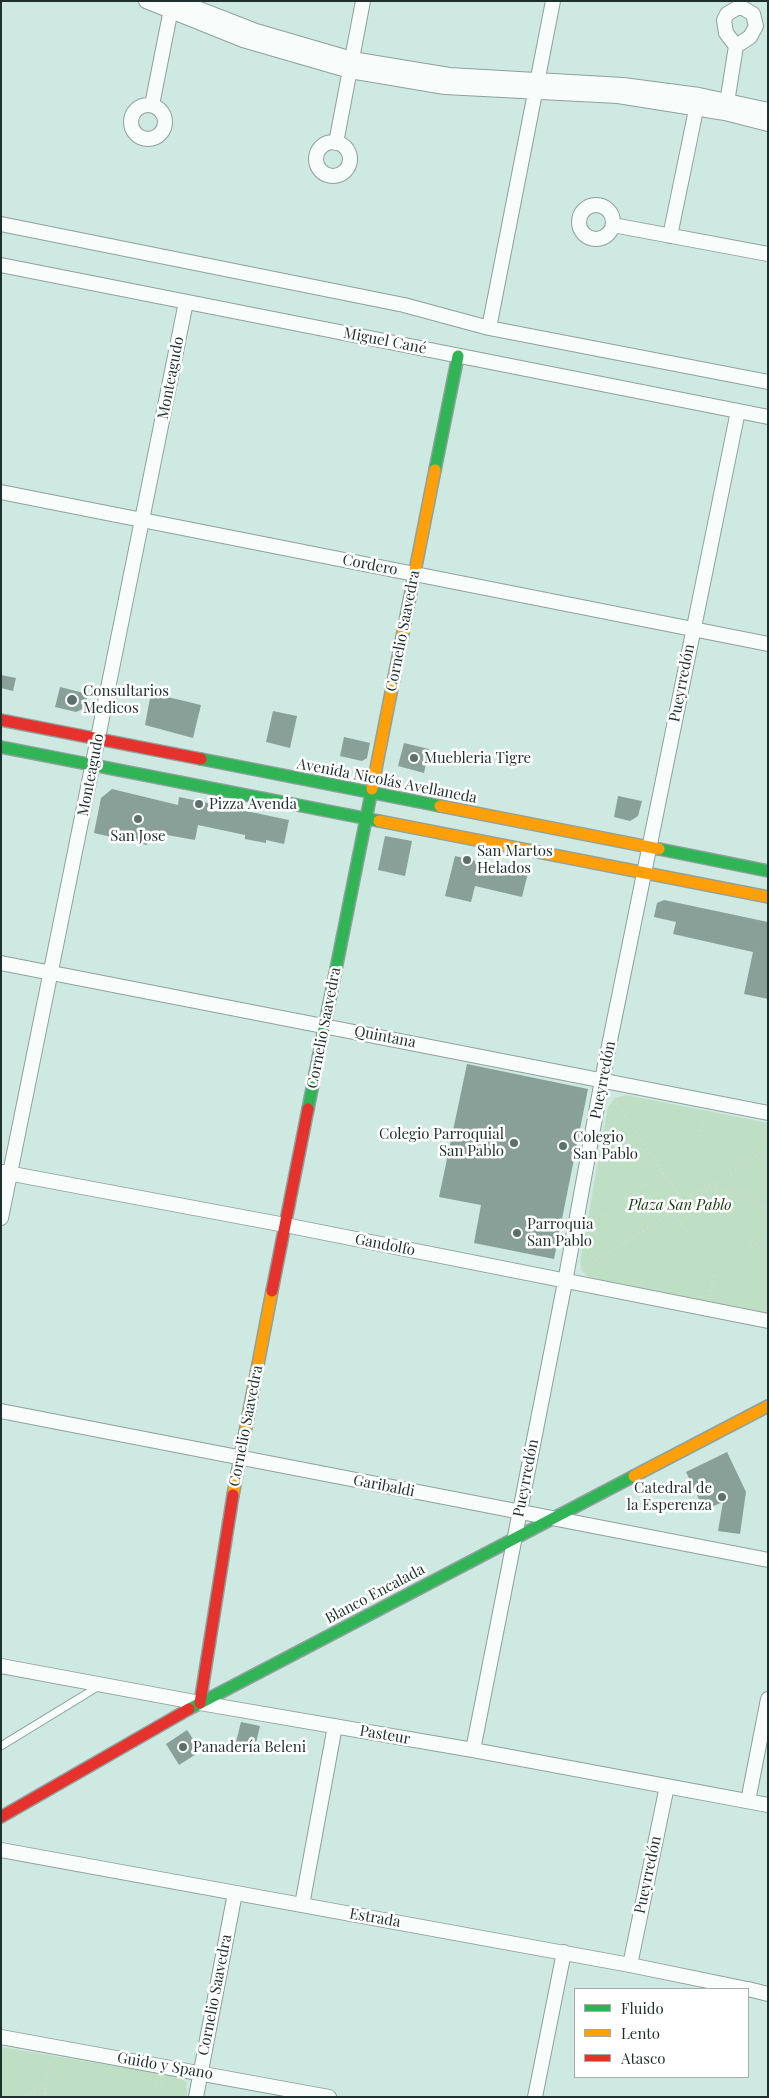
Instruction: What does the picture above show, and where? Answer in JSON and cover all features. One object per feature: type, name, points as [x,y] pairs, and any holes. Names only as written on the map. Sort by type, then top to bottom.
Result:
[{"type":"street","points":[[146,1],[174,5],[243,40],[290,55],[351,65],[444,87],[537,86],[618,96],[697,101],[768,110]]},
{"type":"street","points":[[336,142],[363,1]]},
{"type":"street","points":[[490,328],[553,1]]},
{"type":"street","points":[[152,105],[174,5]]},
{"type":"street","points":[[726,106],[736,46]]},
{"type":"street","points":[[670,236],[697,101]]},
{"type":"street","points":[[726,106],[768,124]]},
{"type":"street","points":[[1,224],[404,305],[490,328],[768,382]]},
{"type":"street","points":[[613,225],[768,254]]},
{"type":"street","name":"Miguel Cané","points":[[1,265],[768,417]]},
{"type":"street","name":"Monteagudo","points":[[1,1218],[6,1173],[51,973],[186,302]]},
{"type":"street","name":"Cornelio Saavedra","points":[[200,1703],[239,1457],[458,356]]},
{"type":"street","name":"Pueyrredón","points":[[473,1750],[565,1282],[602,1080],[738,411]]},
{"type":"street","name":"Cordero","points":[[1,492],[768,644]]},
{"type":"street","name":"Avenida Nicolás Avellaneda","points":[[1,720],[768,871]]},
{"type":"street","points":[[1,747],[768,897]]},
{"type":"street","name":"Quintana","points":[[1,963],[768,1113]]},
{"type":"street","name":"Gandolfo","points":[[6,1173],[285,1225],[768,1321]]},
{"type":"street","name":"Blanco Encalada","points":[[1,1817],[200,1703],[768,1406]]},
{"type":"street","name":"Garibaldi","points":[[1,1411],[768,1560]]},
{"type":"street","name":"Pasteur","points":[[1,1666],[200,1703],[473,1750],[768,1805]]},
{"type":"street","points":[[748,1801],[768,1699]]},
{"type":"street","points":[[302,1905],[335,1726]]},
{"type":"street","name":"Pueyrredón","points":[[630,1965],[667,1786]]},
{"type":"street","name":"Estrada","points":[[1,1850],[564,1952],[743,1988]]},
{"type":"street","name":"Cornelio Saavedra","points":[[196,2097],[235,1893]]},
{"type":"street","points":[[535,2097],[564,1952]]},
{"type":"street","name":"Estrada","points":[[749,1989],[768,1994]]},
{"type":"street","name":"Guido y Spano","points":[[1,2037],[329,2097]]},
{"type":"lane","points":[[1,1746],[101,1684]]},
{"type":"path","points":[[602,1080],[684,1204]]},
{"type":"path","points":[[697,1146],[707,1101]]},
{"type":"path","points":[[565,1282],[768,1149]]},
{"type":"path","points":[[575,1225],[601,1216],[664,1172]]},
{"type":"path","points":[[695,1186],[700,1193]]},
{"type":"path","points":[[700,1193],[714,1189],[738,1192],[749,1197],[768,1212]]},
{"type":"path","points":[[672,1212],[690,1234]]},
{"type":"path","points":[[751,1246],[768,1234]]},
{"type":"path","points":[[706,1309],[714,1275]]},
{"type":"path","points":[[45,2094],[52,2046]]},
{"type":"path","points":[[128,2097],[163,2082]]},
{"type":"path","points":[[20,2097],[31,2094],[45,2094],[51,2097]]},
{"type":"green space","name":"Plaza San Pablo","points":[[626,1095],[768,1123],[768,1313],[590,1278],[582,1271],[580,1262],[608,1107],[615,1098]]},
{"type":"green space","points":[[1,2047],[179,2077],[186,2082],[187,2097],[1,2097]]},
{"type":"building","points":[[1,675],[16,678],[13,691],[1,688]]},
{"type":"building","name":"Consultarios Medicos","points":[[60,687],[88,694],[85,708],[76,712],[55,707]]},
{"type":"building","points":[[151,693],[201,705],[193,738],[145,725]]},
{"type":"building","points":[[273,711],[297,716],[290,748],[266,742]]},
{"type":"building","points":[[344,737],[370,743],[367,758],[362,761],[340,756]]},
{"type":"building","name":"Muebleria Tigre","points":[[404,743],[429,749],[424,773],[398,766]]},
{"type":"building","points":[[112,789],[178,805],[179,797],[289,820],[284,844],[266,840],[266,843],[245,839],[245,835],[198,825],[195,840],[150,832],[147,845],[94,833],[101,798]]},
{"type":"building","points":[[618,796],[642,801],[638,816],[630,821],[614,817]]},
{"type":"building","points":[[385,836],[412,841],[405,876],[378,870]]},
{"type":"building","points":[[455,856],[528,873],[522,897],[475,886],[471,902],[445,896]]},
{"type":"building","points":[[664,900],[768,922],[768,999],[744,994],[753,952],[673,934],[676,922],[654,917],[657,903]]},
{"type":"building","name":"Colegio Parroquial San Pablo","points":[[467,1064],[588,1089],[554,1259],[474,1243],[481,1205],[439,1197]]},
{"type":"building","name":"Catedral de la Esperenza","points":[[727,1452],[746,1492],[740,1534],[718,1531],[723,1502],[704,1510],[686,1472]]},
{"type":"building","points":[[241,1722],[260,1726],[253,1755],[234,1750]]},
{"type":"building","name":"Panadería Beleni","points":[[187,1730],[201,1751],[179,1765],[166,1744]]},
{"type":"traffic: fast","points":[[435,470],[458,356]]},
{"type":"traffic: fast","points":[[1,747],[379,821]]},
{"type":"traffic: fast","points":[[201,759],[440,806]]},
{"type":"traffic: fast","points":[[308,1109],[372,789]]},
{"type":"traffic: fast","points":[[659,849],[768,871]]},
{"type":"traffic: fast","points":[[189,1709],[634,1476]]},
{"type":"traffic: slow","points":[[372,789],[435,470]]},
{"type":"traffic: slow","points":[[440,806],[659,849]]},
{"type":"traffic: slow","points":[[379,821],[768,897]]},
{"type":"traffic: slow","points":[[233,1495],[272,1291]]},
{"type":"traffic: slow","points":[[634,1476],[768,1406]]},
{"type":"traffic: jam","points":[[1,720],[201,759]]},
{"type":"traffic: jam","points":[[272,1291],[308,1109]]},
{"type":"traffic: jam","points":[[200,1703],[233,1495]]},
{"type":"traffic: jam","points":[[1,1817],[189,1709]]},
{"type":"place","name":"Consultarios Medicos","points":[[72,700]]},
{"type":"place","name":"Muebleria Tigre","points":[[414,758]]},
{"type":"place","name":"Pizza Avenda","points":[[199,804]]},
{"type":"place","name":"San Jose","points":[[138,819]]},
{"type":"place","name":"San Martos Helados","points":[[467,860]]},
{"type":"place","name":"Colegio Parroquial San Pablo","points":[[514,1143]]},
{"type":"place","name":"Colegio San Pablo","points":[[563,1146]]},
{"type":"place","name":"Parroquia San Pablo","points":[[517,1233]]},
{"type":"place","name":"Catedral de la Esperenza","points":[[722,1497]]},
{"type":"place","name":"Panadería Beleni","points":[[183,1747]]}]
